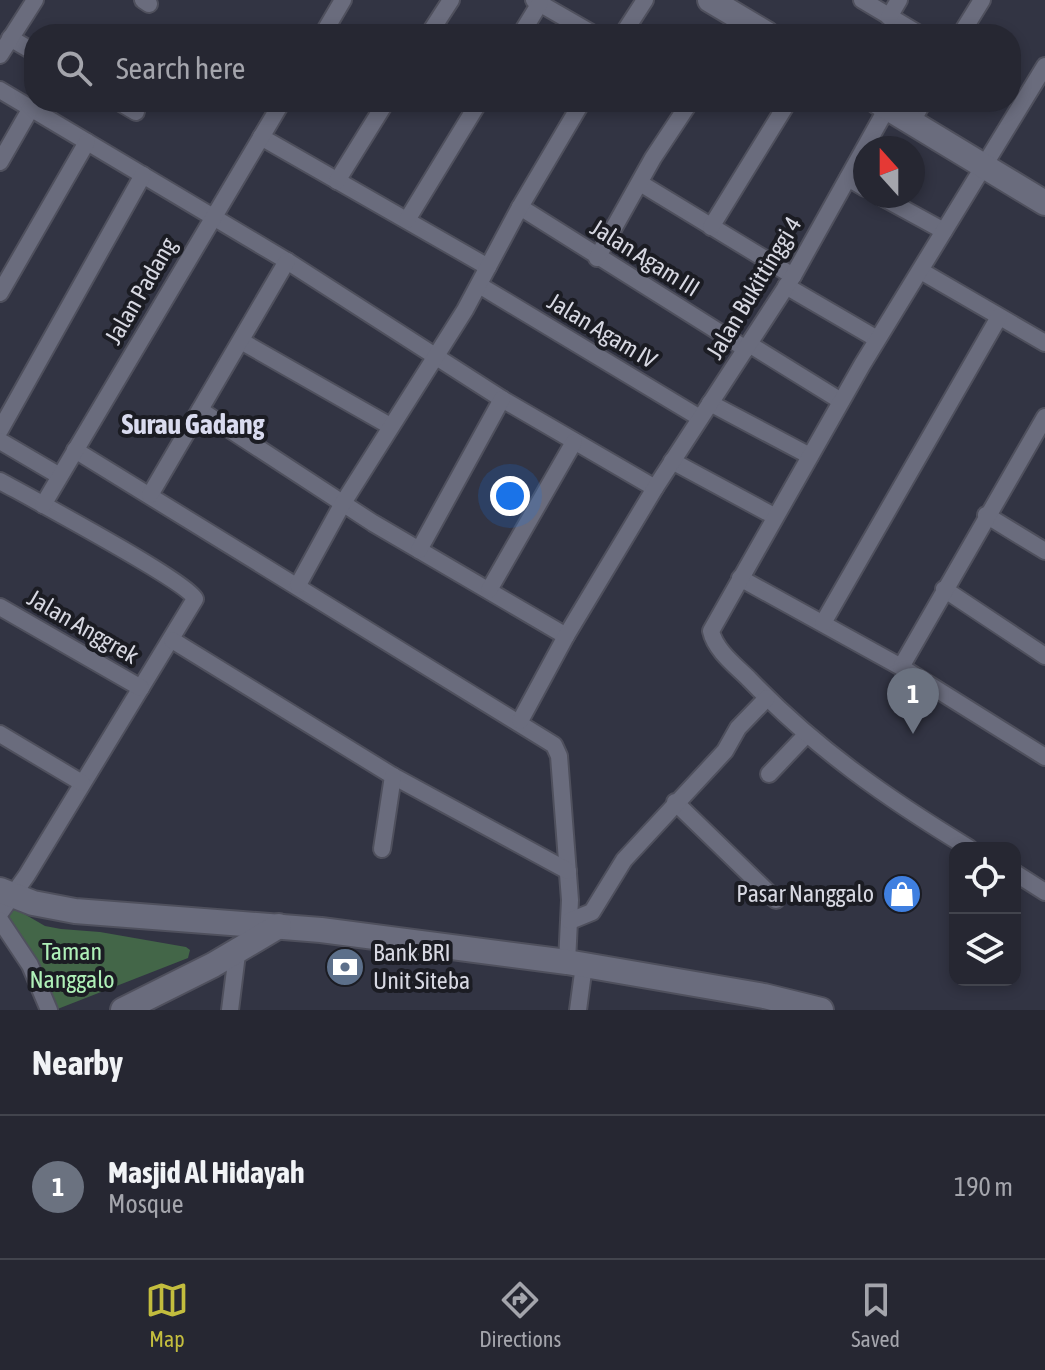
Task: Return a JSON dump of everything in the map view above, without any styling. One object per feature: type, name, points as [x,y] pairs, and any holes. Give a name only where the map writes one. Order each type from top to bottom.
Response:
[{"type":"main road","points":[[710,0],[737,24]]},
{"type":"main road","points":[[917,112],[983,167],[1045,203]]},
{"type":"main road","points":[[5,900],[75,911],[279,926],[576,963],[821,1010]]},
{"type":"main road","points":[[123,1010],[237,952],[279,926]]},
{"type":"street","points":[[0,55],[35,0]]},
{"type":"street","points":[[329,24],[343,0]]},
{"type":"street","points":[[435,24],[451,0]]},
{"type":"street","points":[[629,24],[645,0]]},
{"type":"street","points":[[862,0],[901,24]]},
{"type":"street","points":[[889,17],[899,0]]},
{"type":"street","points":[[967,24],[982,0]]},
{"type":"street","points":[[526,24],[537,2],[576,24]]},
{"type":"street","points":[[10,38],[24,46]]},
{"type":"street","points":[[1021,105],[1045,66]]},
{"type":"street","points":[[0,90],[24,104]]},
{"type":"street","points":[[0,162],[29,112]]},
{"type":"street","points":[[38,112],[287,261],[502,399],[655,488]]},
{"type":"street","name":"Jalan Padang","points":[[43,505],[276,112]]},
{"type":"street","points":[[337,181],[380,112]]},
{"type":"street","points":[[407,220],[473,112]]},
{"type":"street","points":[[298,585],[343,503],[479,285],[520,207],[576,112]]},
{"type":"street","points":[[597,258],[684,112]]},
{"type":"street","points":[[711,227],[782,112]]},
{"type":"street","name":"Jalan Bukittinggi 4","points":[[520,721],[566,636],[655,488],[790,281],[848,178],[880,112]]},
{"type":"street","points":[[959,842],[887,799],[805,736],[718,646],[711,633],[774,516],[877,339],[1017,112]]},
{"type":"street","points":[[261,137],[488,267]]},
{"type":"street","points":[[0,293],[87,142]]},
{"type":"street","points":[[0,430],[143,175]]},
{"type":"street","points":[[848,178],[853,181]]},
{"type":"street","points":[[640,183],[877,339]]},
{"type":"street","name":"Jalan Agam III","points":[[520,207],[597,258],[841,401]]},
{"type":"street","points":[[902,208],[944,231]]},
{"type":"street","points":[[150,495],[287,261]]},
{"type":"street","points":[[921,271],[1045,343]]},
{"type":"street","name":"Jalan Agam IV","points":[[479,285],[700,418]]},
{"type":"street","points":[[823,623],[999,317]]},
{"type":"street","points":[[241,341],[390,426]]},
{"type":"street","points":[[419,550],[502,399]]},
{"type":"street","points":[[710,403],[810,456]]},
{"type":"street","points":[[200,410],[419,550],[566,636]]},
{"type":"street","points":[[901,667],[986,515],[1039,441],[1045,417]]},
{"type":"street","points":[[0,441],[58,475]]},
{"type":"street","points":[[489,590],[574,442]]},
{"type":"street","points":[[75,450],[550,741],[559,756],[578,1010]]},
{"type":"street","points":[[672,461],[774,516]]},
{"type":"street","points":[[0,481],[193,593],[194,602],[5,900]]},
{"type":"street","points":[[986,515],[1045,551]]},
{"type":"street","points":[[740,578],[901,667],[1045,757]]},
{"type":"street","points":[[944,589],[1045,656]]},
{"type":"street","name":"Jalan Anggrek","points":[[0,607],[141,688]]},
{"type":"street","points":[[172,640],[393,776],[568,871]]},
{"type":"street","points":[[570,921],[592,912],[624,860],[725,751],[738,728],[767,698]]},
{"type":"street","points":[[0,734],[82,783]]},
{"type":"street","points":[[769,774],[805,736]]},
{"type":"street","points":[[382,849],[393,776]]},
{"type":"street","points":[[675,802],[776,900]]},
{"type":"street","points":[[1021,877],[1045,892]]},
{"type":"street","points":[[0,920],[30,965],[49,1010]]},
{"type":"street","points":[[230,1010],[240,925]]},
{"type":"green space","name":"Taman Nanggalo","points":[[14,908],[45,926],[186,947],[190,950],[188,958],[55,1010],[0,918]]},
{"type":"place","name":"Masjid Al Hidayah","points":[[913,734]]},
{"type":"place","name":"Pasar Nanggalo","points":[[902,894]]},
{"type":"place","name":"Bank BRI Unit Siteba","points":[[345,967]]},
{"type":"district","name":"Surau Gadang","points":[[193,424]]}]
